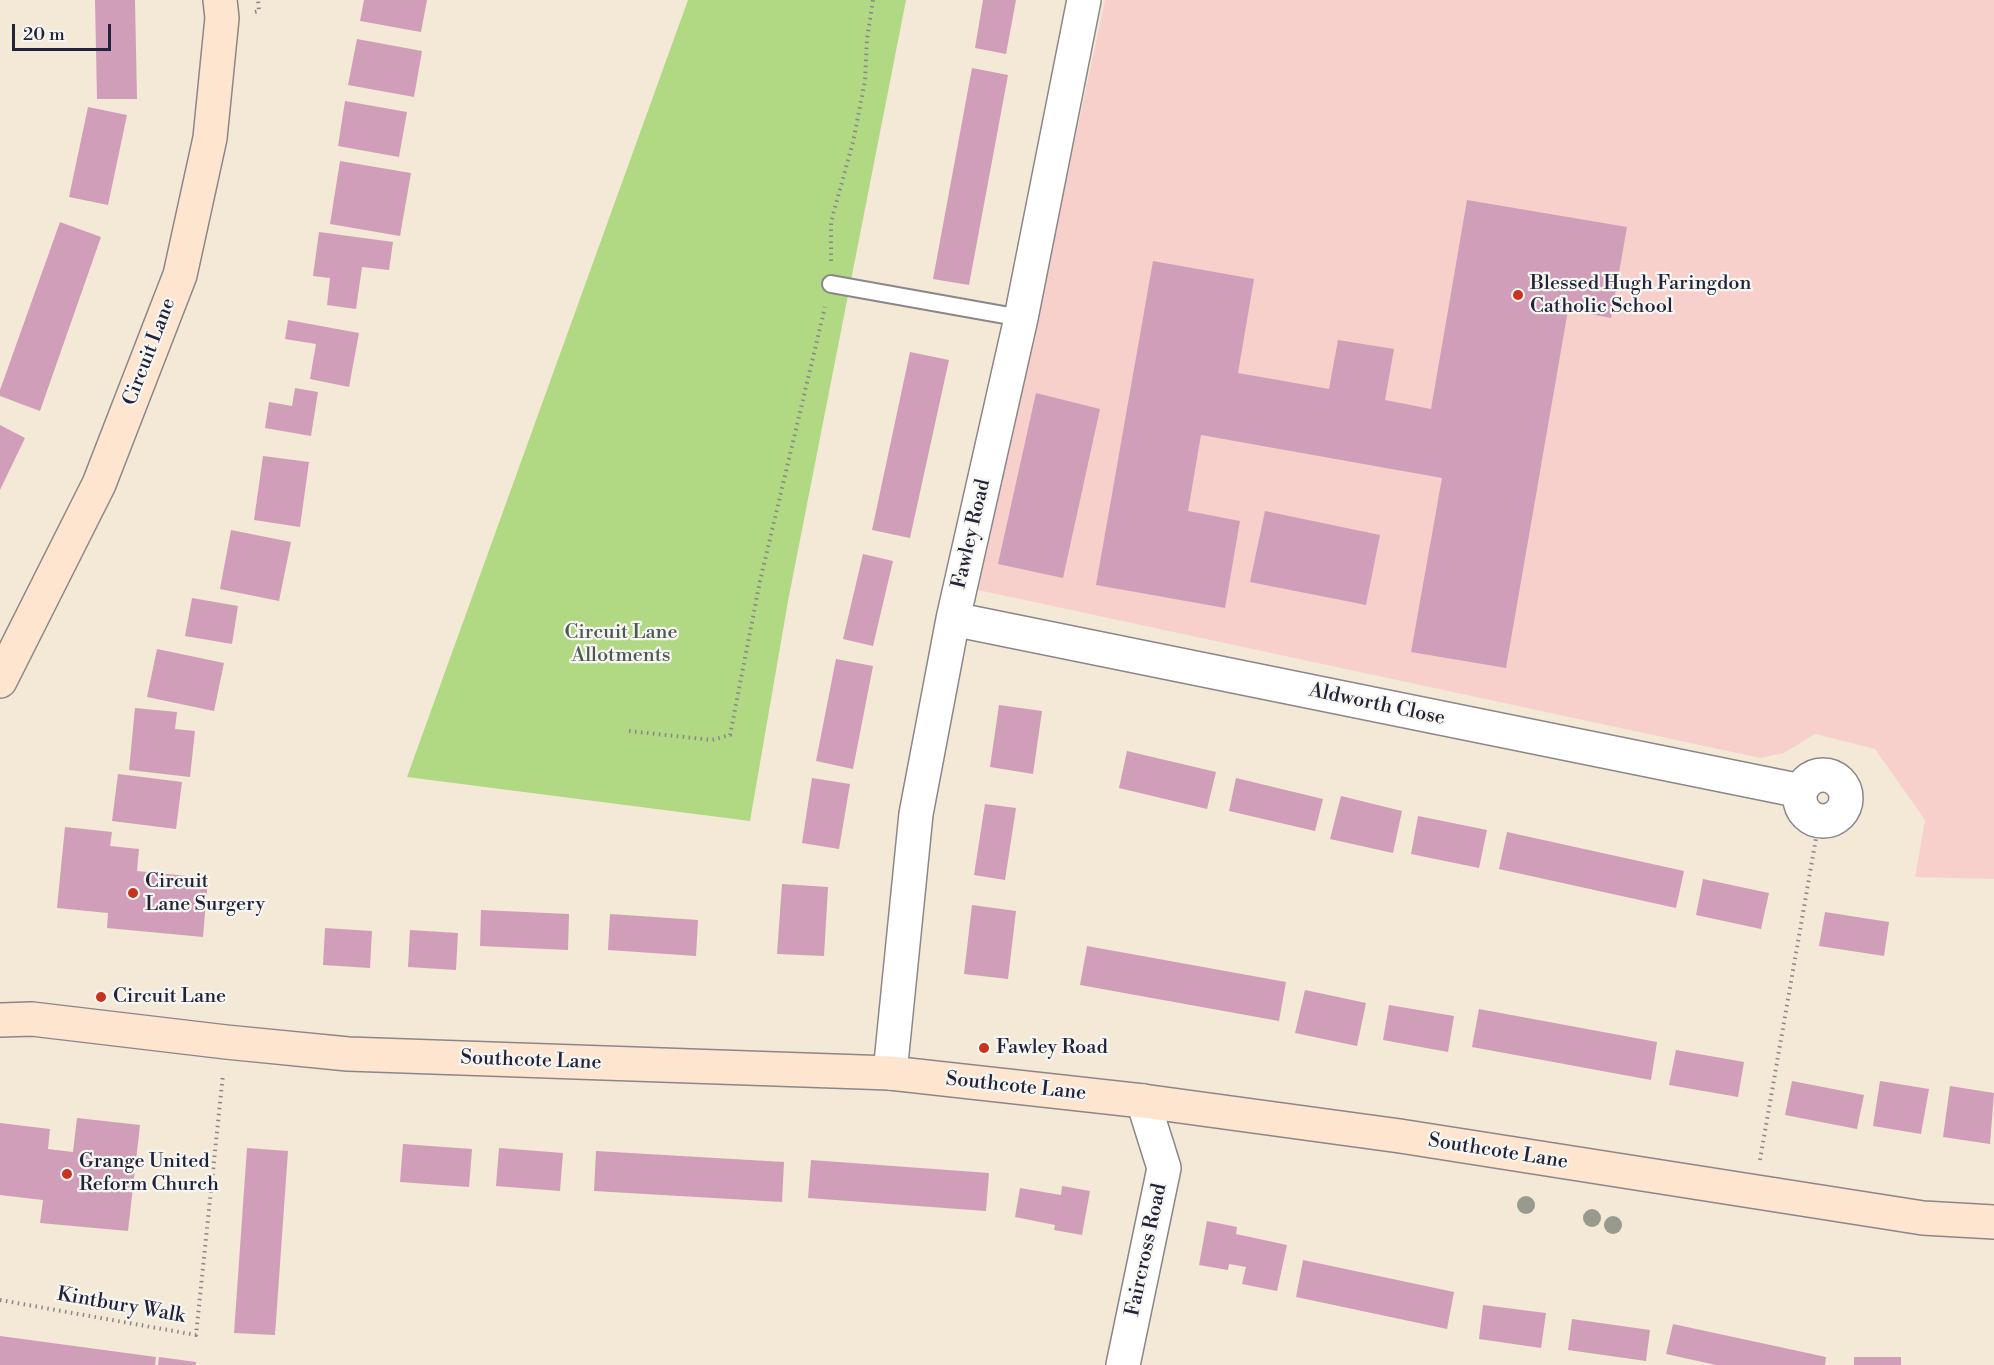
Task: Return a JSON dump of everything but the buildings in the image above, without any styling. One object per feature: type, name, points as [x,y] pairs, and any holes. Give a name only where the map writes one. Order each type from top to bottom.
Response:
[{"type":"street","name":"Circuit Lane","points":[[0,681],[99,484],[180,275],[210,138],[222,18],[220,0]]},
{"type":"street","name":"Fawley Road","points":[[890,1073],[915,814],[953,619],[1021,318],[1084,0]]},
{"type":"street","name":"Aldworth Close","points":[[953,619],[1801,791]]},
{"type":"street","points":[[1816,776],[1832,776],[1843,786],[1847,801],[1840,815],[1834,819],[1819,821],[1806,814],[1802,807],[1801,791],[1804,784],[1816,776]]},
{"type":"street","name":"Southcote Lane","points":[[0,1008],[16,1019],[348,1054],[890,1073],[1143,1101],[1400,1136],[1923,1218],[1994,1222]]},
{"type":"street","name":"Faircross Road","points":[[1123,1365],[1164,1168],[1143,1101]]},
{"type":"lane","points":[[831,284],[1021,318]]},
{"type":"path","points":[[629,730],[712,740],[730,735],[760,581],[831,284],[831,222],[853,142],[865,81],[867,39],[873,0]]},
{"type":"path","points":[[1755,1192],[1819,821]]},
{"type":"path","name":"Kintbury Walk","points":[[0,1300],[196,1335],[226,1042]]},
{"type":"shaded area","name":"Blessed Hugh Faringdon Catholic School","points":[[1105,0],[1994,0],[1994,879],[1915,877],[1925,820],[1875,749],[1815,734],[1784,753],[1760,758],[978,590]]},
{"type":"green space","name":"Circuit Lane Allotments","points":[[688,0],[906,0],[788,601],[750,821],[407,777]]},
{"type":"place","name":"Blessed Hugh Faringdon Catholic School","points":[[1518,295]]},
{"type":"place","name":"Circuit Lane Surgery","points":[[133,893]]},
{"type":"place","name":"Circuit Lane","points":[[101,997]]},
{"type":"place","name":"Fawley Road","points":[[984,1048]]},
{"type":"place","name":"Grange United Reform Church","points":[[67,1174]]}]
